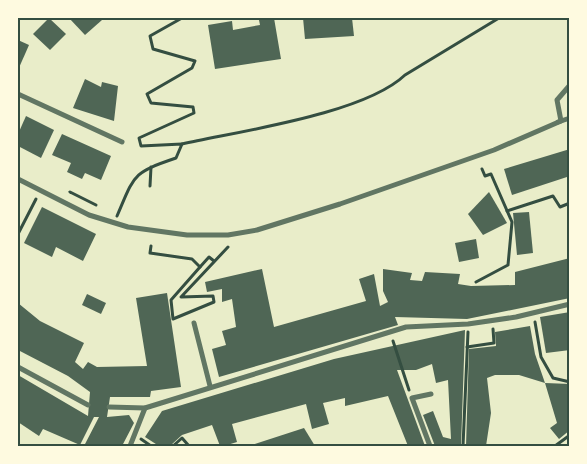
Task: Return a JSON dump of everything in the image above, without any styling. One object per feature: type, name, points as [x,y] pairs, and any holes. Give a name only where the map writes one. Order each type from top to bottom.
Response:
[{"type":"street","points":[[18,179],[89,215],[128,227],[187,235],[228,235],[257,230],[349,202],[494,150],[561,121],[557,100],[570,85]]},
{"type":"street","points":[[18,94],[122,142]]},
{"type":"street","points":[[553,124],[570,118]]},
{"type":"street","points":[[109,407],[145,408],[210,386],[406,327],[468,324],[570,304]]},
{"type":"street","points":[[194,323],[210,386]]},
{"type":"street","points":[[18,367],[88,405]]},
{"type":"street","points":[[430,446],[412,398],[431,394]]},
{"type":"street","points":[[130,446],[145,408]]},
{"type":"path","points":[[182,18],[150,36],[153,49],[195,61],[192,68],[147,94],[151,103],[193,107],[194,113],[139,138],[141,146],[182,144],[342,108],[394,85],[405,75],[499,18]]},
{"type":"path","points":[[108,211],[117,216],[137,174],[176,158],[182,144]]},
{"type":"path","points":[[150,186],[151,167]]},
{"type":"path","points":[[476,282],[508,265],[512,222],[491,174],[484,176],[482,169]]},
{"type":"path","points":[[65,189],[100,207]]},
{"type":"path","points":[[507,211],[553,196],[560,207],[570,203]]},
{"type":"path","points":[[18,234],[37,198]]},
{"type":"path","points":[[151,246],[150,253],[192,259],[200,267]]},
{"type":"path","points":[[214,261],[210,257],[171,300],[173,319],[214,302],[213,296],[182,297],[228,247]]},
{"type":"path","points":[[534,312],[541,357],[553,378],[570,382]]},
{"type":"path","points":[[463,446],[468,324]]},
{"type":"path","points":[[390,332],[412,398]]},
{"type":"path","points":[[467,347],[494,343],[494,336]]},
{"type":"path","points":[[555,446],[570,435]]},
{"type":"path","points":[[174,446],[182,438],[189,446]]},
{"type":"path","points":[[141,439],[151,446]]},
{"type":"building","points":[[49,18],[66,34],[50,50],[33,34]]},
{"type":"building","points":[[69,18],[100,18],[102,20],[85,35]]},
{"type":"building","points":[[274,18],[281,59],[215,69],[208,25],[232,21],[233,30],[260,25],[259,20]]},
{"type":"building","points":[[303,18],[352,18],[354,36],[305,39]]},
{"type":"building","points":[[18,40],[29,45],[18,70]]},
{"type":"building","points":[[85,79],[101,87],[102,82],[118,86],[114,121],[73,108]]},
{"type":"building","points":[[26,116],[54,130],[41,158],[18,146],[18,134]]},
{"type":"building","points":[[62,134],[111,156],[101,180],[85,173],[82,179],[67,172],[71,163],[52,155]]},
{"type":"building","points":[[570,149],[570,176],[512,195],[504,169]]},
{"type":"building","points":[[489,192],[507,223],[483,235],[468,214]]},
{"type":"building","points":[[42,207],[96,234],[83,261],[56,247],[52,257],[24,243]]},
{"type":"building","points":[[529,212],[533,253],[517,255],[513,213]]},
{"type":"building","points":[[476,239],[479,258],[459,262],[455,243]]},
{"type":"building","points":[[570,258],[570,298],[467,319],[395,317],[398,325],[219,377],[212,349],[226,345],[222,331],[236,327],[232,299],[222,302],[222,289],[207,292],[205,282],[262,269],[274,327],[366,301],[359,279],[374,274],[380,306],[388,302],[383,291],[383,269],[412,273],[410,280],[422,281],[425,272],[460,274],[458,284],[471,286],[515,285],[515,272]]},
{"type":"building","points":[[167,293],[181,387],[151,391],[150,397],[110,397],[107,417],[129,415],[134,423],[122,446],[84,446],[99,417],[94,417],[80,445],[43,429],[39,436],[18,422],[18,375],[88,416],[90,392],[68,376],[18,350],[18,303],[40,321],[84,343],[75,362],[83,369],[88,362],[97,367],[147,366],[136,298]]},
{"type":"building","points":[[87,294],[106,303],[101,314],[82,305]]},
{"type":"building","points":[[570,312],[570,350],[546,353],[540,317]]},
{"type":"building","points":[[530,326],[535,354],[545,383],[519,375],[495,375],[487,378],[491,413],[486,446],[466,446],[469,349],[496,346],[495,332]]},
{"type":"building","points":[[465,330],[461,446],[435,446],[423,415],[433,411],[443,437],[451,439],[448,380],[436,383],[432,364],[416,370],[397,370],[425,446],[408,446],[388,396],[345,406],[345,398],[323,403],[329,424],[312,429],[306,404],[232,424],[237,442],[224,446],[220,446],[212,425],[182,435],[170,446],[159,446],[145,437],[162,411],[334,359]]},
{"type":"building","points":[[545,383],[570,384],[570,430],[559,439],[550,428],[557,423]]},
{"type":"building","points":[[304,428],[315,446],[249,446]]}]
